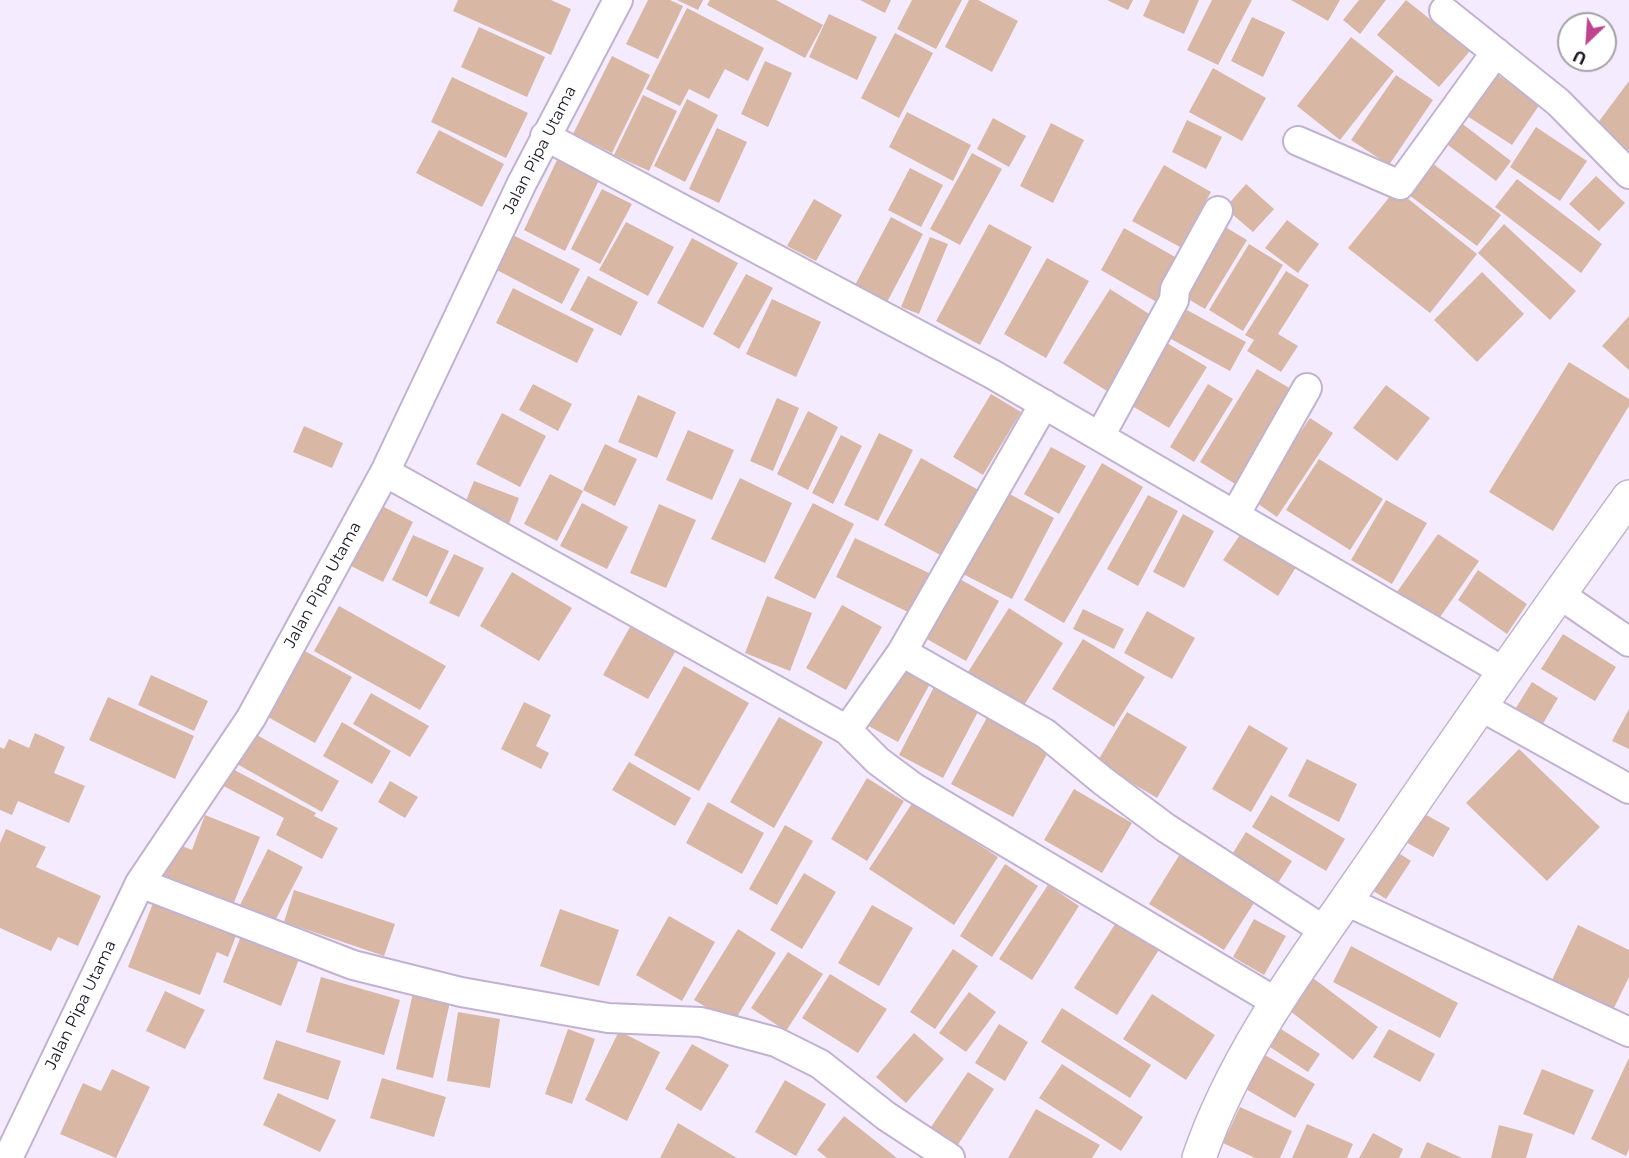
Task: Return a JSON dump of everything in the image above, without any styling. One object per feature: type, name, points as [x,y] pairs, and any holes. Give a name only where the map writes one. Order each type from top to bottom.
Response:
[{"type":"street","name":"Jalan Pipa Utama","points":[[8,1158],[140,883],[251,718],[385,472],[545,136],[618,0]]},
{"type":"street","points":[[1444,11],[1558,102],[1629,174]]},
{"type":"street","points":[[1298,141],[1400,185],[1496,52]]},
{"type":"street","points":[[545,136],[1044,404],[1503,671]]},
{"type":"street","points":[[1100,436],[1174,300],[1175,289],[1218,211]]},
{"type":"street","points":[[1235,515],[1307,388]]},
{"type":"street","points":[[847,730],[902,652],[1044,404]]},
{"type":"street","points":[[385,472],[847,730],[878,761],[914,787],[1276,1002]]},
{"type":"street","points":[[1199,1158],[1212,1119],[1276,1002],[1503,671],[1629,497]]},
{"type":"street","points":[[1559,594],[1629,642]]},
{"type":"street","points":[[902,652],[1046,734],[1103,781],[1166,828],[1325,931]]},
{"type":"street","points":[[1480,706],[1629,789]]},
{"type":"street","points":[[140,883],[353,964],[450,989],[608,1018],[701,1022],[776,1042],[820,1064],[886,1116],[950,1158]]},
{"type":"street","points":[[1346,900],[1629,1032]]},
{"type":"building","points":[[458,0],[551,0],[571,9],[551,55],[453,11]]},
{"type":"building","points":[[648,0],[670,0],[683,6],[658,59],[626,44]]},
{"type":"building","points":[[677,0],[703,0],[698,10]]},
{"type":"building","points":[[710,0],[776,0],[823,25],[805,58],[707,5]]},
{"type":"building","points":[[860,0],[891,0],[885,13]]},
{"type":"building","points":[[912,0],[962,0],[936,49],[897,29]]},
{"type":"building","points":[[969,0],[978,0],[1018,21],[992,72],[945,47]]},
{"type":"building","points":[[1107,0],[1133,0],[1128,10]]},
{"type":"building","points":[[1150,0],[1199,0],[1184,34],[1143,16]]},
{"type":"building","points":[[1212,0],[1252,0],[1218,65],[1187,50]]},
{"type":"building","points":[[1291,0],[1340,0],[1328,21]]},
{"type":"building","points":[[1359,0],[1386,0],[1360,34],[1343,20]]},
{"type":"building","points":[[1406,0],[1470,51],[1439,87],[1377,35]]},
{"type":"building","points":[[687,8],[764,48],[748,81],[725,69],[709,99],[689,89],[680,106],[646,89]]},
{"type":"building","points":[[829,14],[877,37],[857,80],[809,57]]},
{"type":"building","points":[[1252,17],[1285,32],[1263,77],[1231,61]]},
{"type":"building","points":[[479,27],[545,57],[527,97],[461,67]]},
{"type":"building","points":[[895,33],[933,53],[899,118],[861,98]]},
{"type":"building","points":[[1351,37],[1394,71],[1340,140],[1297,106]]},
{"type":"building","points":[[612,56],[650,75],[612,153],[573,134]]},
{"type":"building","points":[[765,61],[792,73],[768,127],[741,114]]},
{"type":"building","points":[[1213,68],[1266,98],[1242,141],[1189,112]]},
{"type":"building","points":[[1492,71],[1540,104],[1512,145],[1464,114]]},
{"type":"building","points":[[1396,75],[1433,100],[1389,165],[1351,140]]},
{"type":"building","points":[[452,77],[528,113],[506,158],[431,122]]},
{"type":"building","points":[[1629,81],[1629,149],[1624,155],[1591,132]]},
{"type":"building","points":[[643,95],[677,111],[649,171],[614,155]]},
{"type":"building","points":[[687,99],[718,115],[685,182],[654,166]]},
{"type":"building","points":[[907,112],[971,145],[953,181],[889,147]]},
{"type":"building","points":[[993,118],[1026,136],[1009,167],[977,149]]},
{"type":"building","points":[[1187,120],[1222,137],[1206,169],[1172,152]]},
{"type":"building","points":[[1460,122],[1511,161],[1496,181],[1444,142]]},
{"type":"building","points":[[1051,123],[1084,140],[1053,203],[1020,186]]},
{"type":"building","points":[[1536,127],[1587,161],[1560,201],[1510,167]]},
{"type":"building","points":[[717,128],[747,142],[719,203],[689,189]]},
{"type":"building","points":[[439,130],[504,164],[482,207],[416,173]]},
{"type":"building","points":[[972,153],[1002,169],[960,245],[930,229]]},
{"type":"building","points":[[557,160],[599,180],[565,251],[524,230]]},
{"type":"building","points":[[1432,163],[1501,215],[1477,246],[1409,195]]},
{"type":"building","points":[[1164,165],[1211,192],[1180,247],[1132,221]]},
{"type":"building","points":[[910,168],[943,185],[921,227],[888,210]]},
{"type":"building","points":[[1596,176],[1625,203],[1599,231],[1569,204]]},
{"type":"building","points":[[1517,179],[1602,244],[1581,273],[1495,207]]},
{"type":"building","points":[[1246,184],[1274,209],[1253,232],[1225,208]]},
{"type":"building","points":[[602,189],[632,204],[600,264],[571,249]]},
{"type":"building","points":[[1396,189],[1477,254],[1430,313],[1348,248]]},
{"type":"building","points":[[814,199],[842,215],[816,261],[787,246]]},
{"type":"building","points":[[891,217],[923,234],[886,304],[854,287]]},
{"type":"building","points":[[1287,220],[1319,244],[1298,273],[1265,248]]},
{"type":"building","points":[[626,222],[674,247],[648,296],[599,270]]},
{"type":"building","points":[[1217,222],[1247,240],[1205,309],[1176,292]]},
{"type":"building","points":[[989,224],[1032,247],[980,345],[936,321]]},
{"type":"building","points":[[1504,224],[1576,291],[1550,320],[1478,253]]},
{"type":"building","points":[[1124,228],[1184,262],[1160,304],[1101,270]]},
{"type":"building","points":[[511,234],[580,269],[562,304],[493,268]]},
{"type":"building","points":[[930,237],[948,244],[919,314],[901,307]]},
{"type":"building","points":[[692,238],[738,263],[703,328],[657,303]]},
{"type":"building","points":[[1249,244],[1283,265],[1243,331],[1209,310]]},
{"type":"building","points":[[1047,258],[1089,281],[1046,358],[1004,334]]},
{"type":"building","points":[[1286,271],[1309,285],[1278,334],[1298,346],[1281,372],[1247,351],[1254,340],[1245,335]]},
{"type":"building","points":[[1482,272],[1524,314],[1477,362],[1434,320]]},
{"type":"building","points":[[746,274],[773,288],[739,349],[713,334]]},
{"type":"building","points":[[588,276],[638,302],[621,336],[570,310]]},
{"type":"building","points":[[513,288],[594,329],[577,363],[496,323]]},
{"type":"building","points":[[1110,289],[1157,319],[1110,393],[1063,363]]},
{"type":"building","points":[[772,299],[821,322],[796,377],[746,354]]},
{"type":"building","points":[[1174,303],[1246,342],[1230,371],[1158,332]]},
{"type":"building","points":[[1629,316],[1629,370],[1602,346]]},
{"type":"building","points":[[1167,343],[1207,367],[1169,428],[1129,404]]},
{"type":"building","points":[[1569,362],[1629,399],[1629,406],[1553,531],[1489,492]]},
{"type":"building","points":[[1257,369],[1298,393],[1240,487],[1200,462]]},
{"type":"building","points":[[533,384],[572,404],[558,431],[519,410]]},
{"type":"building","points":[[1208,384],[1233,399],[1194,462],[1170,447]]},
{"type":"building","points":[[1386,385],[1430,418],[1397,461],[1353,428]]},
{"type":"building","points":[[991,394],[1021,412],[983,475],[953,457]]},
{"type":"building","points":[[638,395],[676,412],[657,458],[618,442]]},
{"type":"building","points":[[777,398],[799,408],[773,471],[750,461]]},
{"type":"building","points":[[808,411],[838,427],[808,490],[777,474]]},
{"type":"building","points":[[502,413],[546,436],[520,487],[476,464]]},
{"type":"building","points":[[1310,418],[1333,433],[1277,517],[1254,501]]},
{"type":"building","points":[[304,426],[343,443],[332,468],[293,452]]},
{"type":"building","points":[[688,430],[734,450],[712,500],[666,480]]},
{"type":"building","points":[[879,433],[913,450],[878,521],[844,505]]},
{"type":"building","points":[[841,435],[862,446],[833,504],[812,493]]},
{"type":"building","points":[[605,444],[637,459],[615,506],[583,490]]},
{"type":"building","points":[[1051,447],[1086,466],[1059,514],[1024,494]]},
{"type":"building","points":[[921,458],[982,492],[946,558],[884,525]]},
{"type":"building","points":[[1319,459],[1383,499],[1350,550],[1286,510]]},
{"type":"building","points":[[1102,463],[1143,487],[1064,623],[1024,600]]},
{"type":"building","points":[[550,474],[583,491],[557,541],[524,524]]},
{"type":"building","points":[[740,478],[792,503],[765,563],[711,539]]},
{"type":"building","points":[[474,481],[519,498],[508,526],[463,508]]},
{"type":"building","points":[[1006,492],[1054,518],[1012,599],[963,574]]},
{"type":"building","points":[[1148,495],[1178,511],[1138,586],[1107,569]]},
{"type":"building","points":[[1386,500],[1427,523],[1392,584],[1351,560]]},
{"type":"building","points":[[582,503],[628,527],[607,569],[560,546]]},
{"type":"building","points":[[813,503],[854,524],[815,599],[774,578]]},
{"type":"building","points":[[659,504],[696,520],[666,588],[630,573]]},
{"type":"building","points":[[380,505],[413,522],[383,582],[349,565]]},
{"type":"building","points":[[1183,514],[1214,531],[1184,588],[1153,572]]},
{"type":"building","points":[[1244,529],[1298,564],[1278,596],[1223,560]]},
{"type":"building","points":[[1438,534],[1479,561],[1438,620],[1397,592]]},
{"type":"building","points":[[413,535],[449,551],[427,597],[392,580]]},
{"type":"building","points":[[855,538],[929,573],[910,613],[836,577]]},
{"type":"building","points":[[454,554],[484,568],[459,617],[429,603]]},
{"type":"building","points":[[1478,570],[1527,604],[1507,634],[1458,600]]},
{"type":"building","points":[[512,572],[572,608],[539,661],[480,626]]},
{"type":"building","points":[[958,578],[999,601],[966,661],[925,638]]},
{"type":"building","points":[[767,596],[812,613],[790,671],[745,653]]},
{"type":"building","points":[[842,605],[882,627],[846,690],[806,668]]},
{"type":"building","points":[[339,606],[446,666],[420,710],[314,651]]},
{"type":"building","points":[[1009,608],[1063,643],[1023,707],[968,672]]},
{"type":"building","points":[[1083,609],[1124,629],[1114,649],[1073,629]]},
{"type":"building","points":[[1147,611],[1195,638],[1172,679],[1124,653]]},
{"type":"building","points":[[630,627],[675,652],[648,699],[603,675]]},
{"type":"building","points":[[1563,634],[1616,667],[1595,701],[1541,669]]},
{"type":"building","points":[[1083,639],[1145,677],[1114,727],[1052,689]]},
{"type":"building","points":[[303,650],[352,677],[315,743],[266,716]]},
{"type":"building","points":[[896,663],[931,682],[898,742],[863,723]]},
{"type":"building","points":[[684,666],[749,703],[699,791],[634,755]]},
{"type":"building","points":[[151,675],[208,701],[194,731],[138,705]]},
{"type":"building","points":[[1532,682],[1558,698],[1541,727],[1514,711]]},
{"type":"building","points":[[935,685],[980,708],[943,778],[899,755]]},
{"type":"building","points":[[371,693],[429,726],[410,757],[353,724]]},
{"type":"building","points":[[108,697],[194,736],[175,779],[89,740]]},
{"type":"building","points":[[524,702],[551,715],[536,746],[549,753],[541,769],[501,749]]},
{"type":"building","points":[[1629,709],[1629,749],[1612,741]]},
{"type":"building","points":[[991,710],[1053,743],[1013,817],[951,784]]},
{"type":"building","points":[[1127,712],[1187,747],[1157,798],[1097,762]]},
{"type":"building","points":[[779,717],[823,742],[774,828],[730,802]]},
{"type":"building","points":[[342,722],[391,751],[372,784],[323,756]]},
{"type":"building","points":[[1249,725],[1288,748],[1251,812],[1212,789]]},
{"type":"building","points":[[248,730],[339,781],[322,812],[230,760]]},
{"type":"building","points":[[35,733],[65,747],[54,773],[85,786],[69,823],[18,801],[12,815],[0,810],[0,747],[4,749],[9,739],[29,748]]},
{"type":"building","points":[[1519,749],[1600,827],[1547,881],[1466,803]]},
{"type":"building","points":[[1307,759],[1357,784],[1339,822],[1288,796]]},
{"type":"building","points":[[629,762],[691,798],[675,826],[612,790]]},
{"type":"building","points":[[223,764],[316,813],[314,816],[338,828],[322,859],[276,835],[284,818],[214,781]]},
{"type":"building","points":[[867,778],[904,801],[867,861],[831,839]]},
{"type":"building","points":[[390,781],[418,797],[405,818],[378,802]]},
{"type":"building","points":[[1074,789],[1132,823],[1102,873],[1044,840]]},
{"type":"building","points":[[1271,795],[1345,839],[1326,871],[1252,827]]},
{"type":"building","points":[[708,802],[764,833],[742,874],[686,843]]},
{"type":"building","points":[[913,802],[998,857],[954,925],[869,869]]},
{"type":"building","points":[[1419,811],[1450,828],[1433,857],[1402,840]]},
{"type":"building","points":[[205,815],[260,837],[231,910],[157,881],[172,842],[192,850]]},
{"type":"building","points":[[785,825],[813,841],[777,905],[749,889]]},
{"type":"building","points":[[6,829],[46,847],[36,867],[101,896],[78,946],[58,937],[51,951],[0,928],[0,843]]},
{"type":"building","points":[[1246,832],[1292,861],[1276,886],[1231,856]]},
{"type":"building","points":[[1185,846],[1261,892],[1224,950],[1149,904]]},
{"type":"building","points":[[1389,847],[1411,861],[1386,899],[1364,885]]},
{"type":"building","points":[[268,849],[303,867],[274,923],[240,905]]},
{"type":"building","points":[[1005,864],[1038,886],[992,957],[960,936]]},
{"type":"building","points":[[804,873],[836,892],[802,949],[770,930]]},
{"type":"building","points":[[1048,885],[1079,906],[1032,980],[999,959]]},
{"type":"building","points":[[294,890],[395,924],[384,956],[284,922]]},
{"type":"building","points":[[157,893],[240,925],[228,957],[217,952],[200,995],[128,967]]},
{"type":"building","points":[[872,905],[913,928],[879,986],[838,963]]},
{"type":"building","points":[[560,909],[619,930],[599,986],[540,966]]},
{"type":"building","points":[[669,916],[715,942],[682,1001],[636,975]]},
{"type":"building","points":[[1119,918],[1162,945],[1117,1015],[1074,988]]},
{"type":"building","points":[[1254,919],[1286,936],[1264,975],[1233,957]]},
{"type":"building","points":[[1578,925],[1629,950],[1629,977],[1612,1012],[1551,982]]},
{"type":"building","points":[[738,929],[776,953],[733,1023],[694,1000]]},
{"type":"building","points":[[243,931],[301,954],[281,1006],[223,982]]},
{"type":"building","points":[[1351,946],[1458,1003],[1440,1038],[1333,982]]},
{"type":"building","points":[[953,949],[978,966],[935,1029],[910,1012]]},
{"type":"building","points":[[788,952],[823,974],[786,1031],[751,1008]]},
{"type":"building","points":[[830,974],[887,1009],[858,1053],[802,1018]]},
{"type":"building","points":[[1309,975],[1378,1027],[1353,1060],[1285,1007]]},
{"type":"building","points":[[321,977],[400,1000],[384,1055],[306,1032]]},
{"type":"building","points":[[165,991],[205,1010],[185,1049],[146,1031]]},
{"type":"building","points":[[969,992],[996,1012],[966,1052],[939,1033]]},
{"type":"building","points":[[413,993],[450,1002],[433,1078],[396,1069]]},
{"type":"building","points":[[1152,994],[1215,1035],[1186,1080],[1123,1039]]},
{"type":"building","points":[[1062,1008],[1151,1065],[1130,1098],[1041,1042]]},
{"type":"building","points":[[458,1012],[500,1019],[490,1088],[447,1081]]},
{"type":"building","points":[[999,1024],[1028,1042],[1005,1081],[975,1063]]},
{"type":"building","points":[[568,1029],[595,1039],[572,1104],[545,1094]]},
{"type":"building","points":[[1281,1029],[1320,1054],[1308,1072],[1270,1047]]},
{"type":"building","points":[[1389,1029],[1435,1054],[1420,1082],[1373,1057]]},
{"type":"building","points":[[619,1031],[660,1052],[627,1121],[585,1100]]},
{"type":"building","points":[[914,1033],[944,1059],[906,1103],[876,1077]]},
{"type":"building","points":[[276,1040],[341,1061],[328,1100],[263,1079]]},
{"type":"building","points":[[692,1044],[729,1065],[701,1111],[665,1089]]},
{"type":"building","points":[[1258,1051],[1315,1084],[1295,1118],[1239,1085]]},
{"type":"building","points":[[1629,1058],[1629,1149],[1626,1156],[1591,1139]]},
{"type":"building","points":[[1062,1064],[1143,1117],[1121,1151],[1039,1098]]},
{"type":"building","points":[[112,1069],[150,1087],[116,1158],[60,1134],[83,1083],[101,1091]]},
{"type":"building","points":[[1542,1069],[1594,1090],[1574,1135],[1523,1114]]},
{"type":"building","points":[[968,1072],[994,1089],[952,1154],[925,1136]]},
{"type":"building","points":[[382,1078],[446,1097],[434,1137],[370,1118]]},
{"type":"building","points":[[785,1080],[826,1104],[796,1156],[755,1132]]},
{"type":"building","points":[[278,1093],[336,1120],[320,1152],[263,1125]]},
{"type":"building","points":[[1240,1107],[1292,1131],[1280,1158],[1255,1158],[1223,1143]]},
{"type":"building","points":[[1036,1109],[1100,1145],[1092,1158],[1008,1158]]},
{"type":"building","points":[[844,1116],[897,1158],[827,1158],[817,1150]]},
{"type":"building","points":[[678,1123],[737,1158],[660,1158]]},
{"type":"building","points":[[1307,1124],[1353,1144],[1347,1158],[1292,1158]]},
{"type":"building","points":[[1499,1125],[1533,1134],[1526,1158],[1491,1158]]},
{"type":"building","points":[[1373,1133],[1403,1149],[1399,1158],[1359,1158]]},
{"type":"building","points":[[1427,1142],[1462,1158],[1420,1158]]}]
